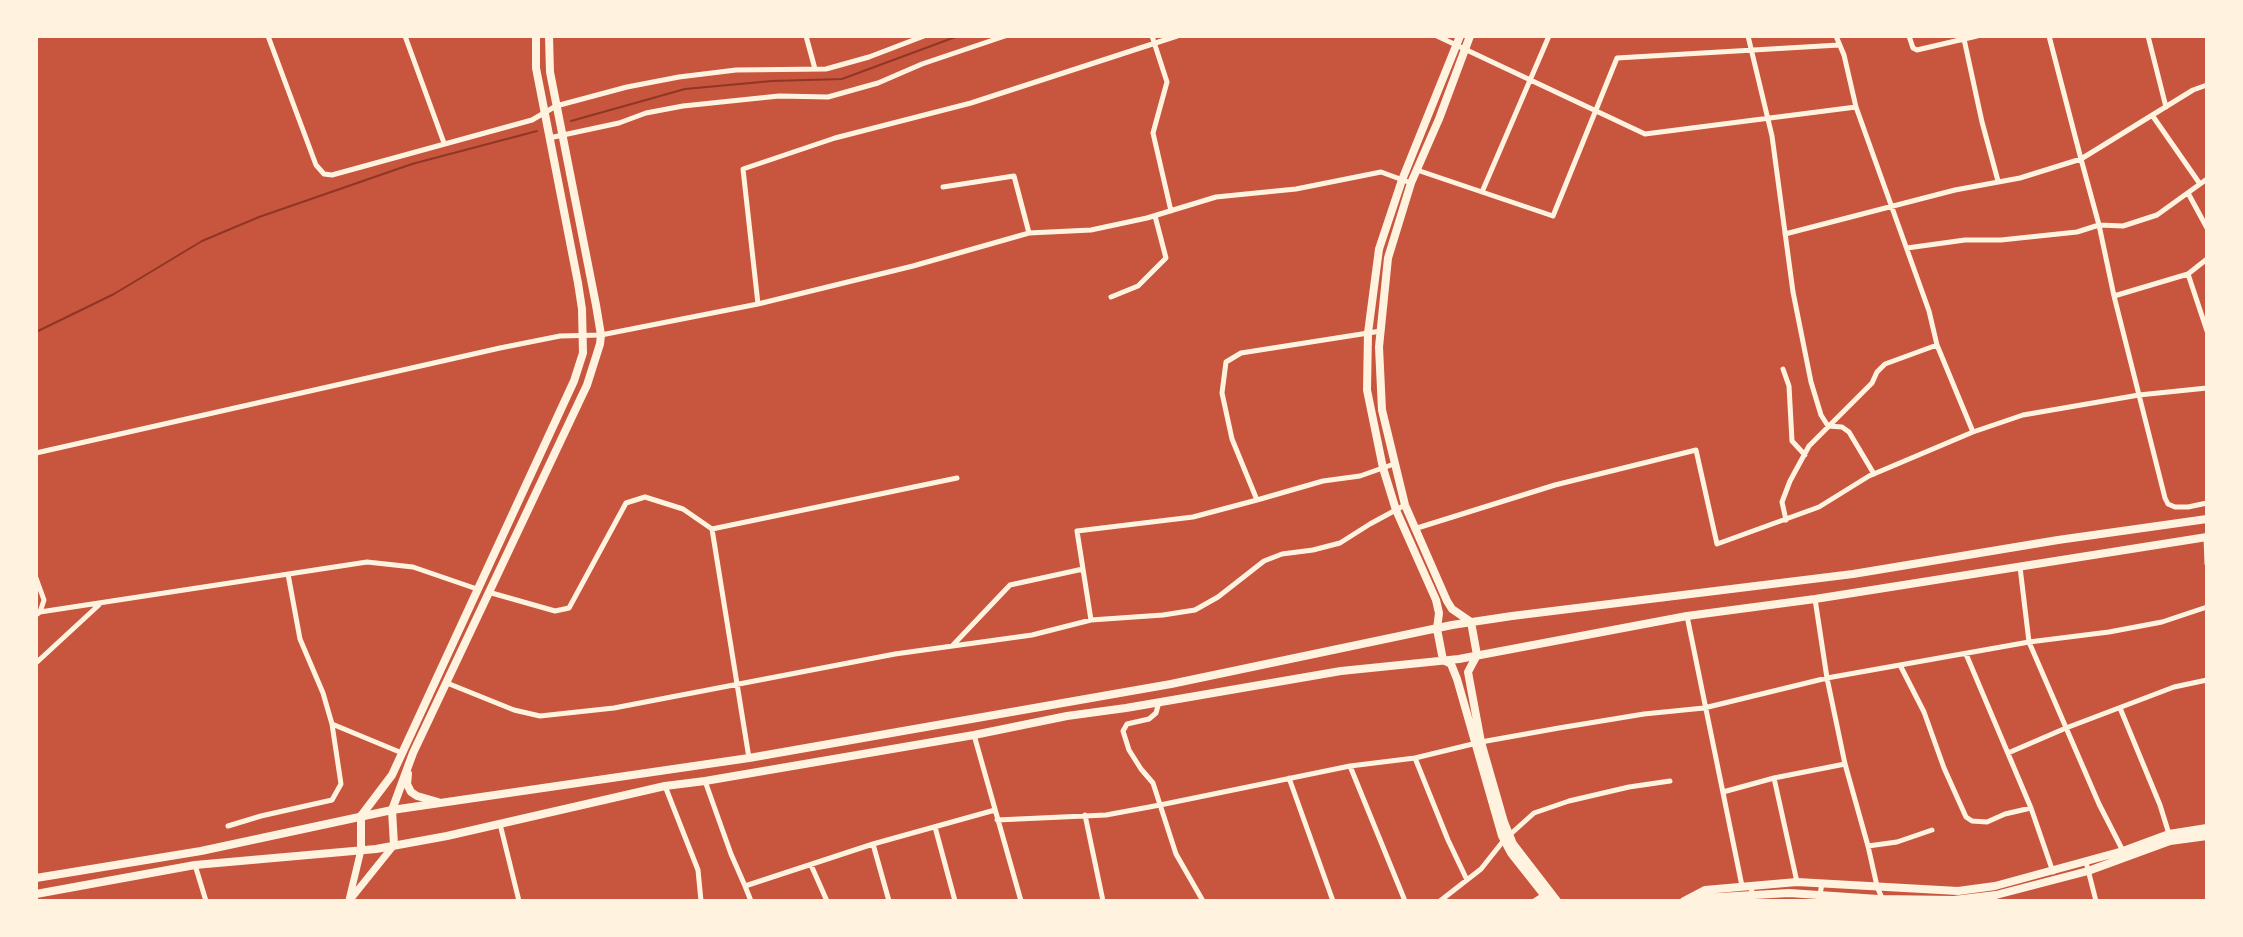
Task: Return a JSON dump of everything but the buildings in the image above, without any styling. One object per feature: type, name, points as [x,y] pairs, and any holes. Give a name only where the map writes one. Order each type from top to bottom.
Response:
[{"type":"highway","points":[[36,878],[201,851],[392,810],[749,758],[1171,684],[1471,622],[1853,574],[2058,540],[2207,519]]},
{"type":"highway","points":[[36,894],[195,865],[394,845],[500,824],[665,786],[974,735],[1067,716],[1341,671],[1459,659],[1687,616],[1815,599],[2207,537]]},
{"type":"highway","points":[[1471,622],[1477,655]]},
{"type":"highway","points":[[1437,628],[1443,660]]},
{"type":"highway","points":[[392,810],[394,845]]},
{"type":"highway","points":[[361,816],[361,850]]},
{"type":"main road","points":[[361,816],[392,775],[574,381],[583,353],[582,309],[536,68],[536,36]]},
{"type":"main road","points":[[392,810],[409,763],[587,385],[598,357],[602,335],[564,135],[556,106],[550,72],[549,36]]},
{"type":"main road","points":[[1470,36],[1411,183],[1388,258],[1379,346],[1382,410],[1405,505],[1447,602],[1452,609],[1471,622]]},
{"type":"main road","points":[[1437,628],[1439,613],[1436,600],[1396,510],[1383,468],[1367,390],[1368,333],[1379,249],[1402,180],[1458,40]]},
{"type":"main road","points":[[1477,655],[1468,672],[1478,743]]},
{"type":"main road","points":[[1443,660],[1451,664],[1457,679],[1506,837],[1547,896],[1557,901]]},
{"type":"main road","points":[[409,763],[408,784],[411,792],[427,800],[443,802]]},
{"type":"main road","points":[[1684,901],[1705,890],[1797,882],[1958,891],[1995,886],[2087,866],[2169,834],[2207,828]]},
{"type":"main road","points":[[1698,901],[1702,898],[1751,898],[1789,893],[1819,898],[1882,900],[1954,900],[1996,895],[2170,841],[2207,836]]},
{"type":"street","points":[[268,36],[316,165],[324,174],[332,175],[532,120],[556,106],[585,98],[679,77],[736,70],[826,69],[869,57],[924,36]]},
{"type":"street","points":[[405,36],[444,143]]},
{"type":"street","points":[[806,36],[815,69]]},
{"type":"street","points":[[549,138],[620,123],[646,113],[693,104],[779,96],[828,97],[878,83],[922,64],[1005,36]]},
{"type":"street","points":[[1152,36],[1167,82],[1153,133],[1171,211]]},
{"type":"street","points":[[758,304],[743,169],[835,138],[971,103],[1177,36]]},
{"type":"street","points":[[1437,36],[1458,40],[1465,48],[1646,134],[1856,107]]},
{"type":"street","points":[[1482,192],[1549,36]]},
{"type":"street","points":[[1748,36],[1772,136],[1785,234],[1811,382],[1821,415],[1828,426]]},
{"type":"street","points":[[1836,36],[1844,55],[1856,107],[1929,311],[1937,345],[1972,432]]},
{"type":"street","points":[[1909,36],[1913,48],[1917,50],[1977,36]]},
{"type":"street","points":[[2049,36],[2099,225],[2114,296],[2165,498],[2175,507],[2207,503]]},
{"type":"street","points":[[2148,36],[2166,107]]},
{"type":"street","points":[[1964,39],[1982,122],[1998,181]]},
{"type":"street","points":[[1417,170],[1553,216],[1617,58],[1839,45]]},
{"type":"street","points":[[1785,234],[1955,189],[2020,178],[2081,159],[2193,90],[2207,85]]},
{"type":"street","points":[[2152,115],[2200,184]]},
{"type":"street","points":[[36,453],[500,348],[560,336],[602,335],[758,304],[913,266],[1029,233],[1091,230],[1155,216],[1216,197],[1296,189],[1381,172],[1411,183]]},
{"type":"street","points":[[943,187],[1014,176],[1029,233]]},
{"type":"street","points":[[1907,248],[1965,240],[2001,240],[2077,232],[2099,225],[2123,226],[2157,215],[2207,179]]},
{"type":"street","points":[[2188,192],[2207,228]]},
{"type":"street","points":[[1111,297],[1138,286],[1166,258],[1155,216]]},
{"type":"street","points":[[2114,296],[2188,273],[2207,259]]},
{"type":"street","points":[[2188,273],[2207,331]]},
{"type":"street","points":[[1257,500],[1233,439],[1221,393],[1226,362],[1240,353],[1381,331]]},
{"type":"street","points":[[1786,520],[1782,502],[1809,446],[1872,383],[1877,372],[1885,364],[1937,345]]},
{"type":"street","points":[[1783,369],[1789,386],[1792,441],[1804,455]]},
{"type":"street","points":[[1414,529],[1554,484],[1696,450],[1717,544],[1819,507],[1874,474],[1972,432],[2023,415],[2139,395],[2207,388]]},
{"type":"street","points":[[1828,426],[1842,427],[1849,432],[1874,474]]},
{"type":"street","points":[[1091,620],[1077,531],[1193,517],[1323,481],[1360,476],[1394,464]]},
{"type":"street","points":[[712,529],[957,478]]},
{"type":"street","points":[[488,592],[555,611],[569,608],[626,503],[645,497],[684,509],[712,529],[749,758]]},
{"type":"street","points":[[447,683],[514,710],[540,716],[614,708],[873,658],[1032,635],[1091,620],[1163,615],[1195,610],[1218,597],[1264,561],[1282,554],[1313,550],[1340,543],[1405,505]]},
{"type":"street","points":[[2207,537],[2207,564]]},
{"type":"street","points":[[38,614],[367,562],[413,567],[477,589]]},
{"type":"street","points":[[2020,567],[2028,642],[2099,804],[2123,851]]},
{"type":"street","points":[[953,645],[1010,585],[1083,569]]},
{"type":"street","points":[[228,826],[332,800],[341,784],[332,724],[323,693],[300,639],[288,574]]},
{"type":"street","points":[[36,578],[44,600],[38,614]]},
{"type":"street","points":[[1815,599],[1827,678],[1845,764],[1882,900]]},
{"type":"street","points":[[36,663],[101,603]]},
{"type":"street","points":[[997,820],[1106,814],[1160,806],[1350,766],[1415,758],[1478,743],[1644,714],[1704,708],[1827,678],[2028,642],[2141,626],[2207,608]]},
{"type":"street","points":[[1687,616],[1742,886]]},
{"type":"street","points":[[1966,654],[2031,808],[2053,872]]},
{"type":"street","points":[[1899,665],[1924,711],[1944,768],[1966,817],[1972,821],[1987,822],[2005,814],[2031,808]]},
{"type":"street","points":[[2008,753],[2066,728],[2174,687],[2207,680]]},
{"type":"street","points":[[1159,702],[1156,713],[1149,719],[1127,724],[1123,731],[1130,750],[1141,769],[1153,783],[1176,854],[1203,901]]},
{"type":"street","points":[[2120,708],[2160,805],[2169,834]]},
{"type":"street","points":[[332,724],[402,753]]},
{"type":"street","points":[[974,735],[1021,901]]},
{"type":"street","points":[[1415,758],[1467,880]]},
{"type":"street","points":[[1723,792],[1774,778],[1845,764]]},
{"type":"street","points":[[1350,766],[1405,901]]},
{"type":"street","points":[[1289,778],[1333,901]]},
{"type":"street","points":[[1774,778],[1797,882]]},
{"type":"street","points":[[705,781],[750,901]]},
{"type":"street","points":[[1440,901],[1481,869],[1506,837],[1534,813],[1569,801],[1629,787],[1670,781]]},
{"type":"street","points":[[665,786],[698,870],[701,901]]},
{"type":"street","points":[[745,886],[873,844],[995,810]]},
{"type":"street","points":[[1085,815],[1103,901]]},
{"type":"street","points":[[500,824],[519,901]]},
{"type":"street","points":[[935,827],[955,901]]},
{"type":"street","points":[[1868,846],[1897,842],[1932,830]]},
{"type":"street","points":[[873,844],[889,901]]},
{"type":"street","points":[[349,901],[394,845]]},
{"type":"street","points":[[349,901],[361,850]]},
{"type":"street","points":[[811,864],[827,901]]},
{"type":"street","points":[[195,865],[206,901]]},
{"type":"street","points":[[2087,866],[2096,901]]},
{"type":"street","points":[[1819,898],[1821,883]]},
{"type":"street","points":[[1751,898],[1752,885]]},
{"type":"street","points":[[1534,901],[1547,896]]},
{"type":"waterway","points":[[571,121],[685,89],[772,81],[842,79],[958,36]]},
{"type":"waterway","points":[[36,332],[114,294],[202,241],[259,217],[412,164],[537,131]]}]
